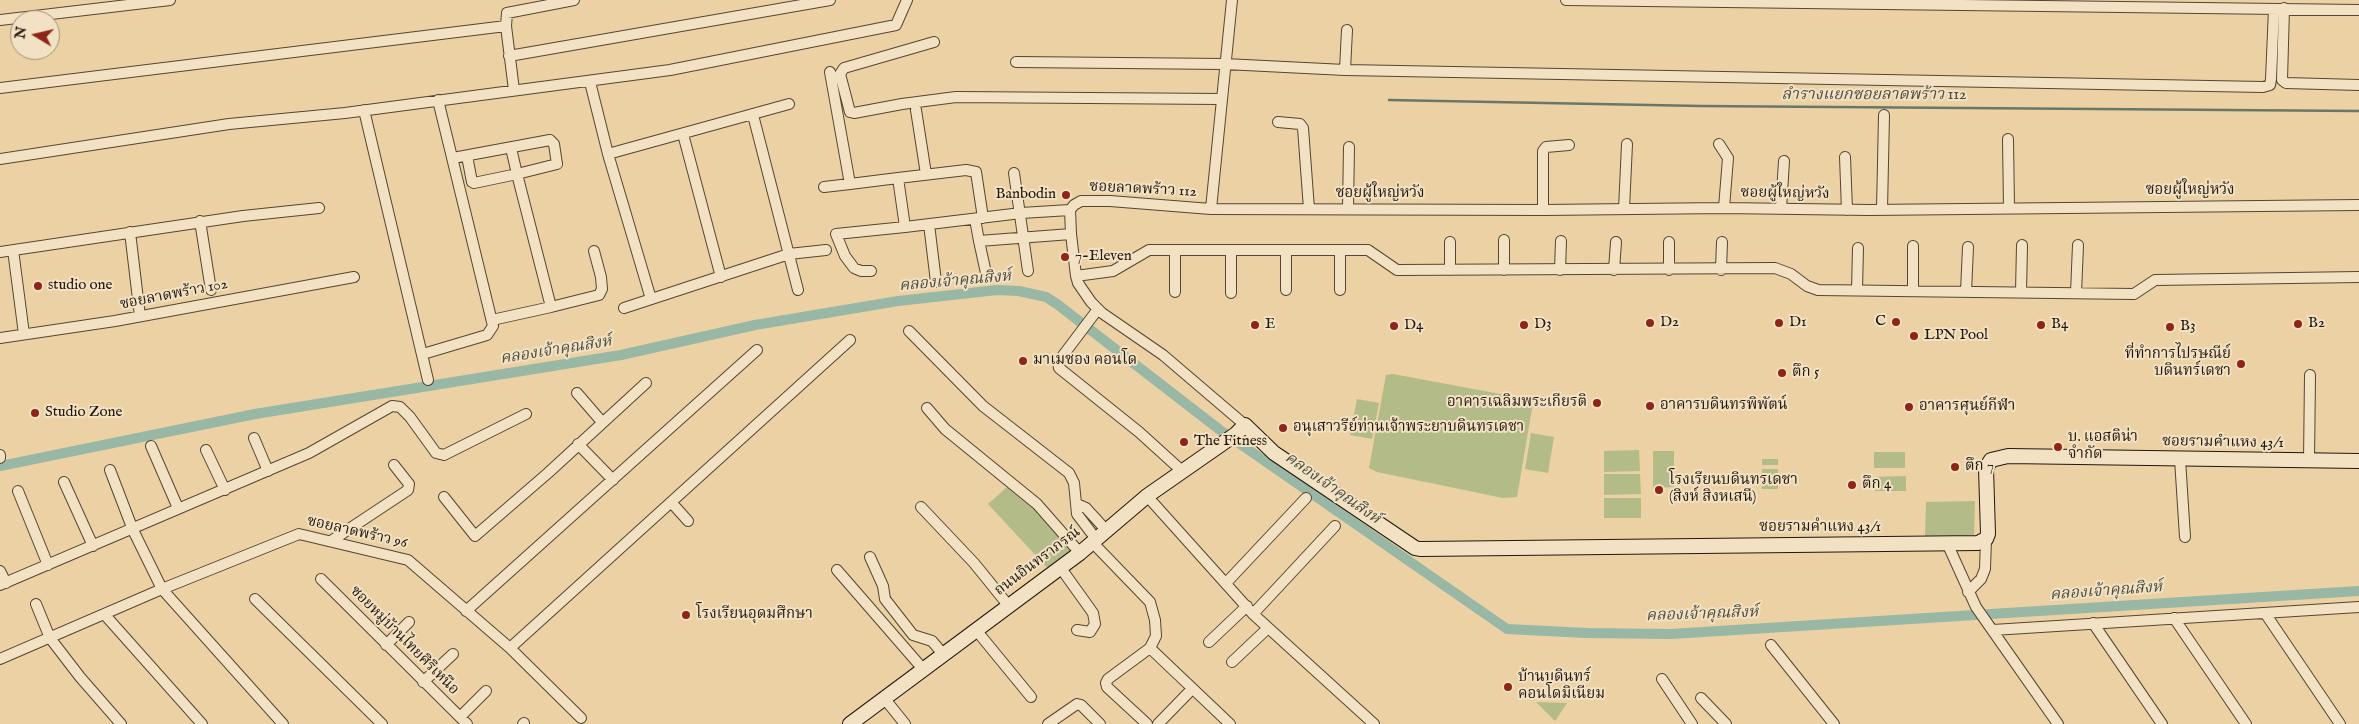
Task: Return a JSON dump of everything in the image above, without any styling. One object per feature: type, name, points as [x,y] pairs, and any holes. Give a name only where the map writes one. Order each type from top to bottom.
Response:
[{"type":"street","points":[[0,20],[170,0]]},
{"type":"street","points":[[514,90],[506,26],[506,16],[510,10],[574,0]]},
{"type":"street","points":[[509,56],[830,0]]},
{"type":"street","points":[[0,159],[229,124],[364,110],[590,82],[746,57],[811,41],[896,25],[907,0]]},
{"type":"street","name":"ซอยลาดพร้าว 112","points":[[871,270],[861,271],[854,268],[836,234],[1021,213],[1070,210],[1081,201],[1110,201],[1211,209],[1232,0]]},
{"type":"street","points":[[1566,0],[1886,5],[2256,5],[2279,9],[2323,5],[2359,10]]},
{"type":"street","points":[[1016,62],[1225,64],[1345,70],[2263,87],[2270,85],[2279,9]]},
{"type":"street","points":[[2279,9],[2282,80],[2286,83],[2359,84]]},
{"type":"street","points":[[0,88],[506,26]]},
{"type":"street","points":[[1345,70],[1347,30]]},
{"type":"street","points":[[934,42],[844,68],[840,74],[850,112],[854,114],[902,104],[956,96],[1221,99]]},
{"type":"street","points":[[830,72],[850,184]]},
{"type":"street","points":[[590,82],[608,154],[652,298]]},
{"type":"street","points":[[424,354],[487,335],[492,330],[492,320],[438,100]]},
{"type":"street","points":[[608,154],[789,104]]},
{"type":"street","points":[[364,110],[400,266],[424,354],[428,380]]},
{"type":"street","points":[[916,110],[926,174]]},
{"type":"street","points":[[753,115],[798,290]]},
{"type":"street","points":[[1882,210],[1884,115]]},
{"type":"street","points":[[1278,122],[1300,124],[1303,128],[1309,209]]},
{"type":"street","points":[[683,134],[721,277]]},
{"type":"street","points":[[2008,139],[2009,208]]},
{"type":"street","points":[[453,158],[550,140],[554,144],[557,164],[473,183],[467,156]]},
{"type":"street","points":[[1624,209],[1627,144]]},
{"type":"street","points":[[1719,144],[1728,158],[1724,208]]},
{"type":"street","points":[[1543,210],[1543,151],[1546,147],[1569,145]]},
{"type":"street","points":[[1348,209],[1349,147]]},
{"type":"street","points":[[510,148],[551,307]]},
{"type":"street","points":[[1845,157],[1847,210]]},
{"type":"street","points":[[1781,209],[1784,161]]},
{"type":"street","points":[[824,187],[966,170],[976,172],[979,241],[986,273]]},
{"type":"street","points":[[1014,173],[1028,271]]},
{"type":"street","points":[[898,178],[905,227]]},
{"type":"street","name":"ซอยผู้ใหญ่หวัง","points":[[1211,209],[1543,210],[1724,208],[1882,210],[2359,205]]},
{"type":"street","points":[[0,252],[200,222],[319,208]]},
{"type":"street","points":[[1070,210],[1076,276],[1078,283],[1098,309],[1163,355],[1240,429]]},
{"type":"street","points":[[200,222],[212,290]]},
{"type":"street","points":[[929,224],[936,282]]},
{"type":"street","points":[[130,232],[140,316]]},
{"type":"street","points":[[979,241],[1071,234]]},
{"type":"street","points":[[1504,240],[1504,270]]},
{"type":"street","points":[[1560,270],[1561,241]]},
{"type":"street","points":[[1450,242],[1450,270]]},
{"type":"street","points":[[1614,270],[1616,242]]},
{"type":"street","points":[[1669,242],[1669,270]]},
{"type":"street","points":[[1720,270],[1722,242]]},
{"type":"street","points":[[2021,292],[2022,245]]},
{"type":"street","points":[[2076,293],[2078,245]]},
{"type":"street","points":[[1913,246],[1913,291]]},
{"type":"street","points":[[1966,292],[1968,247]]},
{"type":"street","points":[[1857,290],[1858,248]]},
{"type":"street","points":[[13,250],[24,334]]},
{"type":"street","points":[[624,308],[789,254],[826,250]]},
{"type":"street","points":[[1076,276],[1113,271],[1149,250],[1368,250],[1397,270],[1720,270],[1775,268],[1791,274],[1807,286],[1818,290],[2137,294],[2155,280],[2359,276]]},
{"type":"street","points":[[1175,250],[1175,292]]},
{"type":"street","points":[[1231,250],[1231,293]]},
{"type":"street","points":[[1286,250],[1286,290]]},
{"type":"street","points":[[1340,250],[1340,290]]},
{"type":"street","points":[[492,320],[599,295],[602,288],[601,277],[594,251]]},
{"type":"street","name":"ซอยลาดพร้าว 102","points":[[0,338],[140,316],[354,277]]},
{"type":"street","points":[[1098,309],[1058,362],[1059,368],[1139,432],[1182,471]]},
{"type":"street","points":[[909,331],[983,406],[1069,473],[1074,483],[1077,504],[1086,508],[1098,537],[1150,602],[1156,620],[1156,636],[1150,648],[1108,679],[1106,683],[1107,687],[1147,724]]},
{"type":"street","points":[[510,648],[850,340]]},
{"type":"street","points":[[466,611],[757,350]]},
{"type":"street","points":[[2309,461],[2310,375]]},
{"type":"street","points":[[444,497],[475,536],[646,383]]},
{"type":"street","points":[[577,393],[602,422]]},
{"type":"street","points":[[0,571],[3,584],[133,530],[178,508],[225,490],[309,453],[392,406],[400,407],[410,417],[436,452],[444,455],[526,414]]},
{"type":"street","points":[[927,408],[945,429],[1037,504],[1080,553]]},
{"type":"street","name":"ถนนอินทราภรณ์","points":[[850,724],[1080,553],[1147,496],[1240,429]]},
{"type":"street","name":"ซอยรามคำแหง 43/1","points":[[1240,429],[1415,548],[1420,549],[1978,543],[1986,539],[1988,526],[1986,468],[1991,460],[2008,456],[2359,461]]},
{"type":"street","points":[[254,438],[268,471]]},
{"type":"street","points":[[578,444],[613,480]]},
{"type":"street","points":[[151,446],[178,508]]},
{"type":"street","points":[[206,450],[225,490]]},
{"type":"street","points":[[2180,459],[2185,537]]},
{"type":"street","points":[[331,540],[408,490],[409,484],[394,465]]},
{"type":"street","points":[[110,470],[133,530],[162,589],[283,724]]},
{"type":"street","points":[[64,482],[93,546]]},
{"type":"street","points":[[18,490],[48,565]]},
{"type":"street","points":[[1147,496],[1227,582],[1250,610],[1374,724]]},
{"type":"street","points":[[1227,582],[1306,498]]},
{"type":"street","points":[[671,502],[688,521]]},
{"type":"street","points":[[921,507],[974,563],[1008,606]]},
{"type":"street","points":[[1209,642],[1250,610],[1335,526]]},
{"type":"street","name":"ซอยลาดพร้าว 96","points":[[0,659],[162,589],[299,534],[331,540],[408,560],[510,648],[581,718]]},
{"type":"street","points":[[1968,592],[1981,579],[1985,568],[1986,539]]},
{"type":"street","points":[[1947,543],[1976,607],[2058,724]]},
{"type":"street","points":[[870,557],[883,586],[885,599],[913,635],[932,641],[943,654]]},
{"type":"street","points":[[1060,567],[1093,613],[1095,624],[1090,632],[1077,630]]},
{"type":"street","points":[[837,570],[923,669]]},
{"type":"street","name":"ซอยหมู่บ้านไทยศิริเหนือ","points":[[321,579],[463,720]]},
{"type":"street","points":[[255,599],[382,724]]},
{"type":"street","points":[[36,604],[50,638],[80,677],[121,724]]},
{"type":"street","points":[[1993,630],[2359,607]]},
{"type":"street","points":[[2265,613],[2340,724]]},
{"type":"street","points":[[105,615],[202,724]]},
{"type":"street","points":[[2174,618],[2246,724]]},
{"type":"street","points":[[386,645],[409,622]]},
{"type":"street","points":[[2093,624],[2162,724]]},
{"type":"street","points":[[1232,662],[1268,628]]},
{"type":"street","points":[[976,630],[1031,697]]},
{"type":"street","points":[[1771,645],[1834,724]]},
{"type":"street","points":[[1150,648],[1230,724]]},
{"type":"street","points":[[423,682],[452,654]]},
{"type":"street","points":[[1662,679],[1692,724]]},
{"type":"street","points":[[1158,724],[1192,689]]},
{"type":"street","points":[[463,720],[486,691]]},
{"type":"street","points":[[884,698],[905,724]]},
{"type":"street","points":[[1701,698],[1726,724]]},
{"type":"street","points":[[1048,724],[1077,704],[1081,705],[1100,724]]},
{"type":"green space","points":[[1393,374],[1527,399],[1533,403],[1517,497],[1503,498],[1377,472],[1369,468],[1386,375]]},
{"type":"green space","points":[[1357,399],[1379,403],[1372,439],[1350,435]]},
{"type":"green space","points":[[1531,433],[1554,437],[1548,473],[1525,469]]},
{"type":"green space","points":[[1639,450],[1640,471],[1604,472],[1604,451]]},
{"type":"green space","points":[[1653,451],[1674,451],[1674,487],[1653,488]]},
{"type":"green space","points":[[1874,452],[1905,452],[1905,468],[1874,468]]},
{"type":"green space","points":[[1762,459],[1778,459],[1778,465],[1762,465]]},
{"type":"green space","points":[[1762,469],[1778,469],[1778,477],[1762,477]]},
{"type":"green space","points":[[1604,474],[1640,474],[1641,494],[1604,495]]},
{"type":"green space","points":[[1906,476],[1906,491],[1875,491],[1874,477]]},
{"type":"green space","points":[[1014,481],[1080,552],[1051,572],[988,504]]},
{"type":"green space","points":[[1762,481],[1778,481],[1778,489],[1762,489]]},
{"type":"green space","points":[[1604,498],[1641,498],[1641,518],[1604,518]]},
{"type":"green space","points":[[1975,501],[1974,535],[1925,536],[1926,502]]},
{"type":"green space","points":[[1536,702],[1567,703],[1555,721]]},
{"type":"waterway","name":"ลำรางแยกซอยลาดพร้าว 112","points":[[1389,100],[1701,106],[2359,111]]},
{"type":"waterway","name":"คลองเจ้าคุณสิงห์","points":[[0,466],[255,414],[621,355],[755,325],[898,301],[997,290],[1019,291],[1046,297],[1057,304],[1220,430],[1507,629],[1587,633],[1671,634],[2359,591]]},
{"type":"place","name":"Banbodin","points":[[1066,195]]},
{"type":"place","name":"7-Eleven","points":[[1065,257]]},
{"type":"place","name":"studio one","points":[[38,286]]},
{"type":"place","name":"C","points":[[1896,322]]},
{"type":"place","name":"D2","points":[[1650,323]]},
{"type":"place","name":"D1","points":[[1779,323]]},
{"type":"place","name":"B2","points":[[2298,324]]},
{"type":"place","name":"E","points":[[1255,325]]},
{"type":"place","name":"D3","points":[[1524,325]]},
{"type":"place","name":"B4","points":[[2041,325]]},
{"type":"place","name":"D4","points":[[1394,326]]},
{"type":"place","name":"B3","points":[[2170,327]]},
{"type":"place","name":"LPN Pool","points":[[1914,336]]},
{"type":"place","name":"มาเมซอง คอนโด","points":[[1023,361]]},
{"type":"place","name":"ที่ทำการไปรษณีย์ บดินทร์เดชา","points":[[2241,364]]},
{"type":"place","name":"ตึก 5","points":[[1782,373]]},
{"type":"place","name":"อาคารเฉลิมพระเกียรติ","points":[[1597,403]]},
{"type":"place","name":"อาคารบดินทรพิพัตน์","points":[[1650,406]]},
{"type":"place","name":"อาคารศุนย์กีฬา","points":[[1909,407]]},
{"type":"place","name":"Studio Zone","points":[[35,413]]},
{"type":"place","name":"อนุเสาวรีย์ท่านเจ้าพระยาบดินทรเดชา","points":[[1283,428]]},
{"type":"place","name":"The Fitness","points":[[1184,442]]},
{"type":"place","name":"บ. แอสติน่า จำกัด","points":[[2058,447]]},
{"type":"place","name":"ตึก 7","points":[[1955,467]]},
{"type":"place","name":"ตึก 4","points":[[1852,485]]},
{"type":"place","name":"โรงเรียนบดินทรเดชา (สิงห์ สิงหเสนี)","points":[[1659,490]]},
{"type":"place","name":"โรงเรียนอุดมศึกษา","points":[[686,615]]},
{"type":"place","name":"บ้านบดินทร์ คอนโดมิเนียม","points":[[1508,687]]}]
